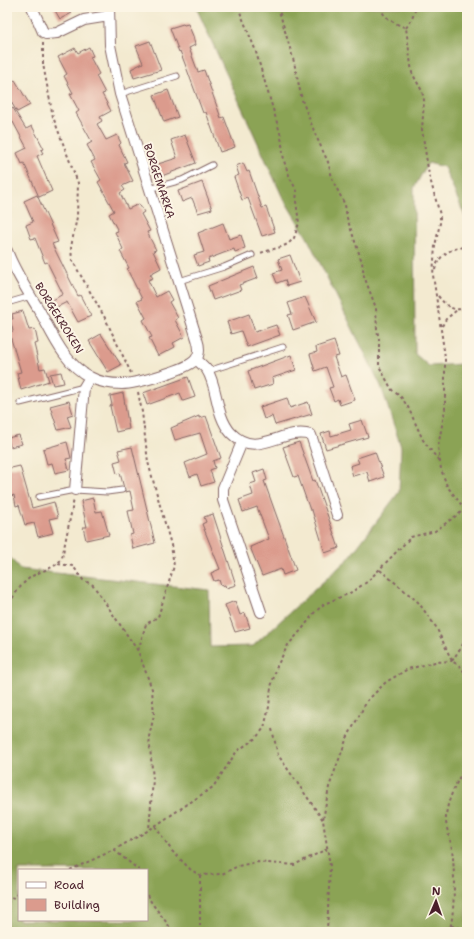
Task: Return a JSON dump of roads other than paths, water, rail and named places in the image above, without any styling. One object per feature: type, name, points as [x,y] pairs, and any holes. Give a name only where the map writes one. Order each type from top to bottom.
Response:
[{"type":"street","points":[[32,7],[43,32],[46,34],[57,33],[84,20],[109,12]]},
{"type":"street","name":"BORGEMARKA","points":[[109,12],[114,68],[120,94],[197,339],[199,351],[196,359]]},
{"type":"street","name":"BORGEKROKEN","points":[[7,251],[19,276],[64,353],[76,367],[90,377],[106,382],[123,384],[135,382],[186,366],[196,359]]},
{"type":"street","points":[[196,359],[208,371],[223,420],[231,432],[242,442],[251,444],[267,443],[302,433],[311,436],[337,515]]},
{"type":"street","points":[[75,490],[84,387],[90,377]]},
{"type":"street","points":[[242,442],[223,488],[223,500],[261,612]]},
{"type":"lane","points":[[120,94],[177,76]]},
{"type":"lane","points":[[149,189],[182,180],[212,165]]},
{"type":"lane","points":[[179,281],[224,267],[252,255]]},
{"type":"lane","points":[[7,303],[31,296]]},
{"type":"lane","points":[[208,371],[283,347]]},
{"type":"lane","points":[[20,402],[84,387]]},
{"type":"lane","points":[[39,496],[75,490],[107,492],[122,490]]}]
